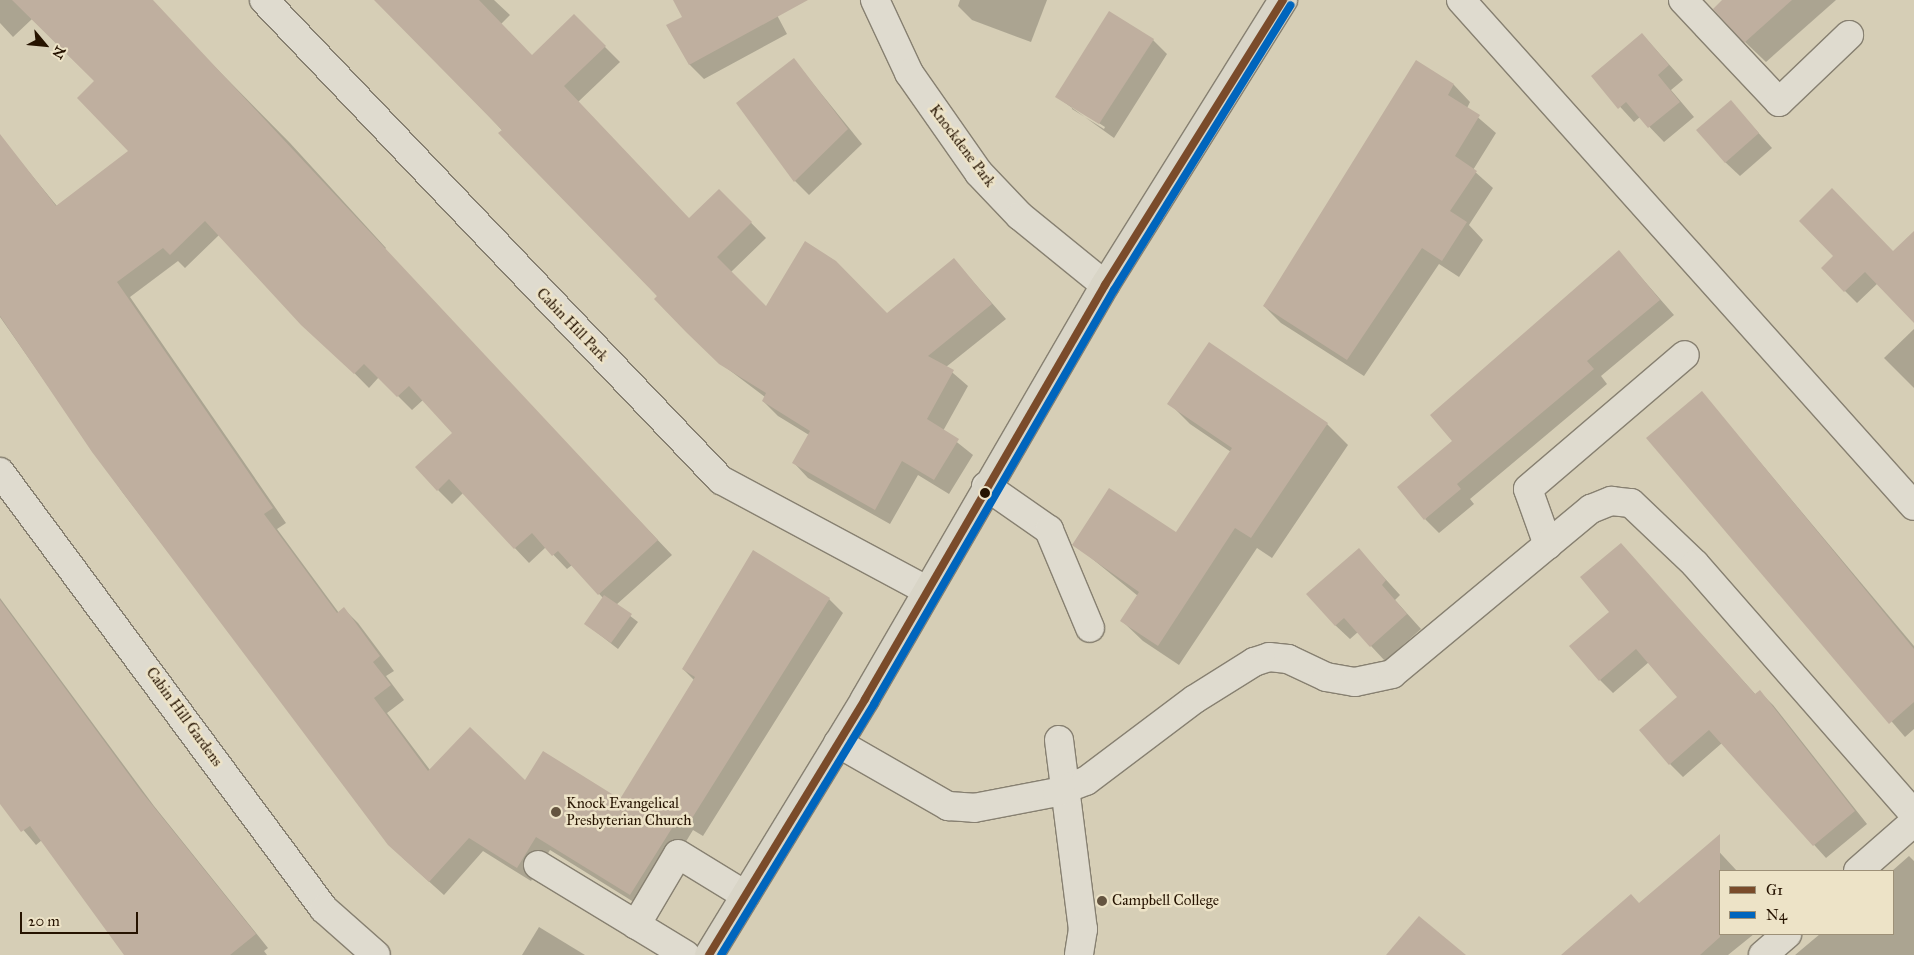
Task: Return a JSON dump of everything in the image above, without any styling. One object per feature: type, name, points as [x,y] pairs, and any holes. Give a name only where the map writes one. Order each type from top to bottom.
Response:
[{"type":"highway","points":[[709,955],[838,743],[986,486],[1105,285],[1283,0]]},
{"type":"street","name":"Cabin Hill Park","points":[[264,0],[721,480],[926,590]]},
{"type":"street","name":"Knockdene Park","points":[[875,0],[909,73],[979,173],[1020,216],[1105,285]]},
{"type":"street","points":[[1461,0],[1914,506]]},
{"type":"street","points":[[1683,0],[1778,102],[1849,36]]},
{"type":"street","points":[[1548,545],[1528,489],[1685,355]]},
{"type":"street","name":"Cabin Hill Gardens","points":[[0,472],[324,910],[376,955]]},
{"type":"street","points":[[986,486],[1048,530],[1090,628]]},
{"type":"street","points":[[838,743],[948,806],[974,808],[1065,789],[1086,781],[1195,699],[1254,662],[1269,657],[1288,659],[1326,677],[1355,682],[1392,674],[1591,509],[1611,501],[1631,503],[1695,564],[1914,814]]},
{"type":"street","points":[[1059,740],[1083,930],[1079,955]]},
{"type":"street","points":[[1859,870],[1914,822]]},
{"type":"street","points":[[636,925],[678,854],[745,895]]},
{"type":"street","points":[[538,865],[686,955]]},
{"type":"street","points":[[1763,955],[1786,935]]},
{"type":"building","points":[[12,0],[153,0],[658,540],[598,595],[558,551],[552,556],[532,533],[514,549],[449,479],[437,491],[415,467],[452,433],[409,386],[397,397],[364,364],[354,374],[301,325],[205,221],[170,255],[163,248],[117,282],[273,508],[264,514],[337,613],[344,607],[380,656],[373,662],[391,685],[374,698],[428,771],[470,727],[525,780],[543,751],[620,799],[695,677],[682,669],[753,550],[830,598],[689,823],[679,817],[630,895],[536,837],[517,868],[469,838],[429,882],[388,845],[92,452],[0,316],[0,134],[56,206],[128,151],[77,98],[94,81]]},
{"type":"building","points":[[374,0],[479,0],[532,55],[574,14],[606,46],[564,86],[689,218],[719,189],[752,222],[717,257],[766,306],[805,241],[836,261],[887,313],[954,258],[992,304],[928,356],[954,370],[927,419],[959,439],[934,480],[902,461],[875,510],[792,463],[810,431],[762,401],[766,393],[719,364],[686,332],[654,299],[657,296],[498,133],[502,130]]},
{"type":"building","points":[[673,0],[808,0],[689,65],[666,25],[682,17]]},
{"type":"building","points":[[1722,0],[1792,0],[1744,43],[1713,9]]},
{"type":"building","points":[[1109,11],[1154,39],[1099,124],[1055,97]]},
{"type":"building","points":[[1642,33],[1669,65],[1658,75],[1680,102],[1648,128],[1626,102],[1618,109],[1591,76]]},
{"type":"building","points":[[794,58],[848,129],[794,182],[736,103]]},
{"type":"building","points":[[1416,60],[1454,84],[1448,95],[1480,115],[1455,156],[1477,171],[1450,211],[1467,222],[1442,261],[1422,248],[1347,360],[1263,306]]},
{"type":"building","points":[[1731,100],[1759,133],[1725,163],[1696,130]]},
{"type":"building","points":[[1832,188],[1893,251],[1914,231],[1914,323],[1865,272],[1844,292],[1821,268],[1833,256],[1799,221]]},
{"type":"building","points":[[1619,250],[1660,300],[1587,361],[1594,369],[1457,484],[1461,489],[1424,520],[1397,487],[1452,441],[1430,415]]},
{"type":"building","points":[[1209,342],[1328,423],[1251,538],[1235,528],[1158,646],[1120,621],[1139,592],[1072,545],[1109,488],[1176,532],[1232,448],[1167,404]]},
{"type":"building","points":[[1702,391],[1914,649],[1914,702],[1889,724],[1646,438]]},
{"type":"building","points":[[1621,543],[1755,694],[1760,690],[1855,811],[1813,846],[1709,730],[1669,765],[1639,730],[1677,697],[1636,649],[1599,681],[1569,646],[1609,612],[1580,577]]},
{"type":"building","points":[[1359,548],[1386,580],[1382,585],[1407,614],[1370,647],[1344,618],[1335,626],[1306,594]]},
{"type":"building","points":[[604,595],[632,614],[611,643],[584,624]]},
{"type":"building","points":[[0,600],[141,791],[256,934],[230,955],[124,955],[30,826],[21,832],[0,804]]},
{"type":"building","points":[[1720,834],[1720,937],[1700,955],[1561,955],[1631,894],[1639,903]]},
{"type":"building","points":[[1419,916],[1466,955],[1386,955]]},
{"type":"transit line","name":"G1","points":[[709,955],[865,699],[1105,285],[1283,0]]},
{"type":"transit line","name":"N4","points":[[721,955],[874,704],[1114,290],[1291,5]]},
{"type":"place","name":"Knock Evangelical Presbyterian Church","points":[[556,812]]},
{"type":"place","name":"Campbell College","points":[[1102,901]]}]
